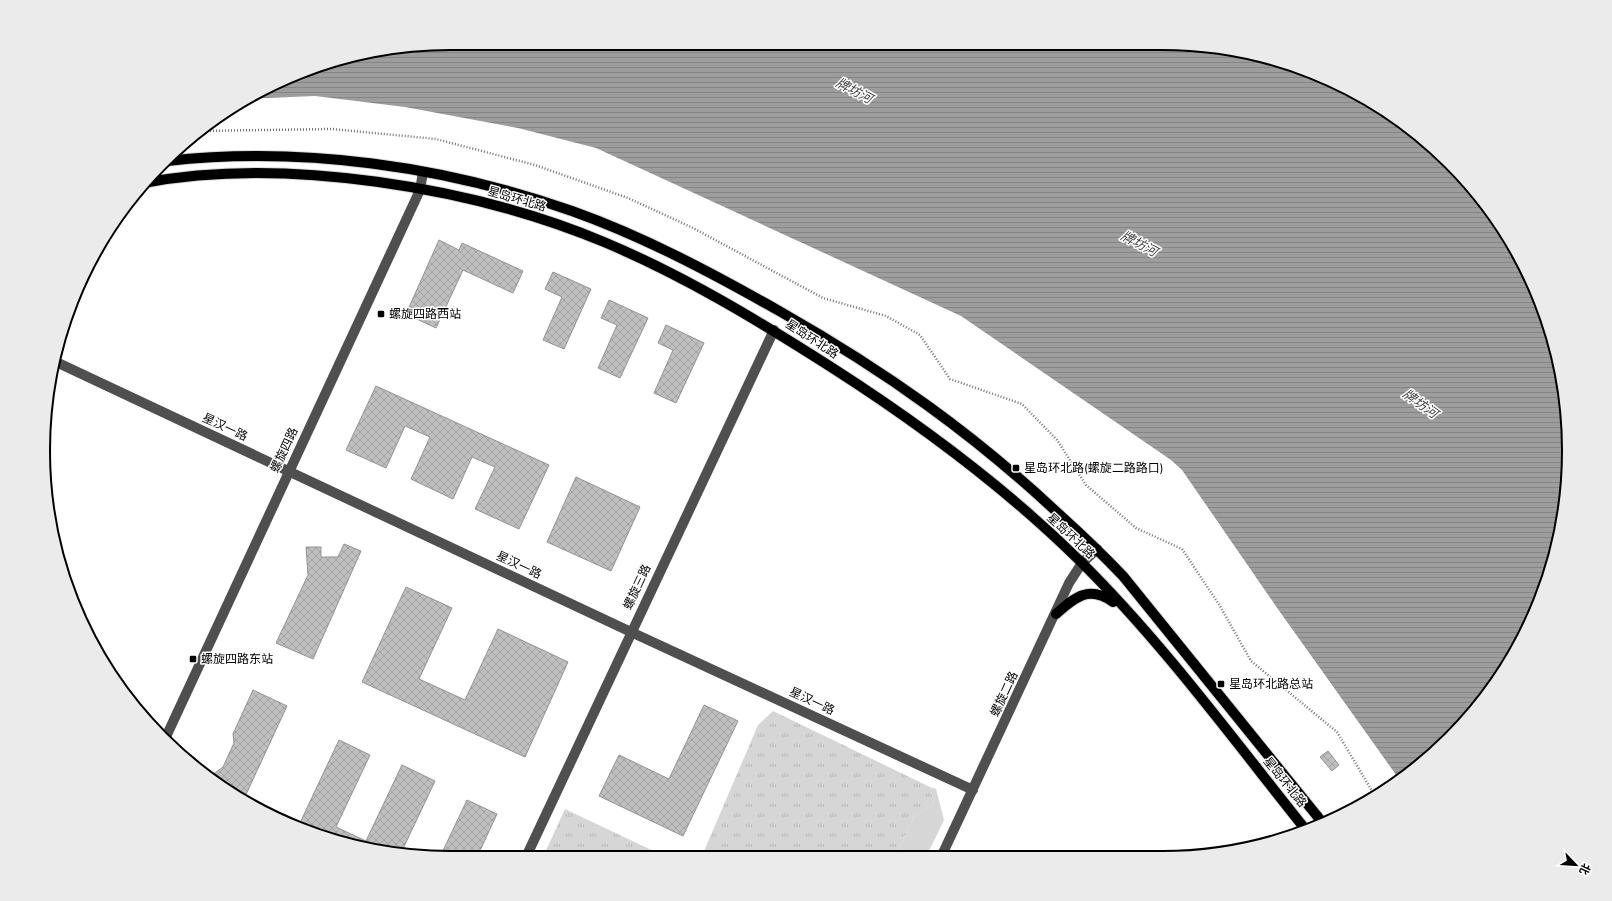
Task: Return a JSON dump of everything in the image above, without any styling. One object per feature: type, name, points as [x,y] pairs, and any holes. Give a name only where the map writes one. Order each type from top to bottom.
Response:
[{"type":"main road","name":"星岛环北路","points":[[174,160],[227,156],[295,157],[346,161],[423,172],[465,180],[536,199],[573,211],[615,228],[685,260],[767,304],[874,367],[942,416],[1015,472],[1098,549],[1123,576],[1320,819]]},
{"type":"main road","name":"星岛环北路","points":[[153,181],[189,176],[256,174],[356,180],[420,190],[532,216],[605,242],[691,285],[774,330],[914,422],[1020,507],[1082,563],[1160,649],[1302,826]]},
{"type":"main road","points":[[1056,614],[1072,599],[1095,593],[1104,596],[1126,612]]},
{"type":"street","name":"螺旋四路","points":[[167,734],[288,471],[420,190],[423,172]]},
{"type":"street","name":"螺旋三路","points":[[529,851],[774,330]]},
{"type":"street","name":"星汉一路","points":[[60,364],[631,632],[973,790]]},
{"type":"street","name":"螺旋二路","points":[[944,851],[1056,614],[1069,583],[1082,563],[1098,549]]},
{"type":"green space","points":[[773,711],[930,787],[934,803],[914,817],[897,851],[704,851],[758,725]]},
{"type":"green space","points":[[930,787],[936,789],[944,820],[929,851],[897,851],[914,817],[934,803]]},
{"type":"green space","points":[[565,809],[653,851],[546,851]]},
{"type":"water","name":"牌坊河","points":[[450,50],[1162,50],[1214,53],[1240,58],[1290,71],[1315,80],[1339,91],[1384,117],[1426,149],[1445,167],[1463,186],[1495,228],[1521,273],[1532,297],[1541,322],[1554,372],[1559,398],[1562,450],[1559,503],[1554,529],[1541,579],[1532,604],[1521,628],[1495,673],[1463,715],[1426,752],[1396,775],[1280,612],[1182,470],[1171,460],[961,316],[596,148],[518,128],[405,107],[315,96],[260,98],[297,80],[347,64],[398,53]]},
{"type":"building","points":[[439,240],[459,250],[462,243],[523,271],[513,293],[463,270],[436,328],[406,314]]},
{"type":"building","points":[[553,272],[591,289],[564,349],[543,340],[562,297],[545,289]]},
{"type":"building","points":[[609,300],[648,318],[620,378],[598,368],[617,325],[601,318]]},
{"type":"building","points":[[666,325],[704,343],[676,403],[654,393],[673,350],[658,343]]},
{"type":"building","points":[[376,386],[549,465],[519,529],[475,509],[495,467],[472,457],[453,499],[411,479],[430,437],[405,426],[386,468],[346,450]]},
{"type":"building","points":[[576,477],[640,507],[611,571],[547,542]]},
{"type":"building","points":[[344,544],[361,551],[313,659],[276,643],[308,575],[306,547],[321,547],[321,557],[338,557]]},
{"type":"building","points":[[406,587],[452,608],[419,679],[465,700],[498,629],[568,662],[525,757],[362,682]]},
{"type":"building","points":[[253,690],[287,706],[246,795],[214,773],[223,767],[234,743],[233,734]]},
{"type":"building","points":[[704,705],[738,721],[683,836],[599,796],[619,755],[669,779]]},
{"type":"building","points":[[339,740],[370,755],[336,827],[366,841],[402,765],[435,781],[403,848],[372,843],[347,837],[300,822]]},
{"type":"building","points":[[1328,751],[1339,765],[1332,771],[1320,757]]},
{"type":"building","points":[[467,800],[497,814],[480,851],[443,851]]},
{"type":"place","name":"螺旋四路西站","points":[[381,314]]},
{"type":"place","name":"星岛环北路(螺旋二路路口)","points":[[1016,468]]},
{"type":"place","name":"螺旋四路东站","points":[[193,659]]},
{"type":"place","name":"星岛环北路总站","points":[[1221,684]]}]
